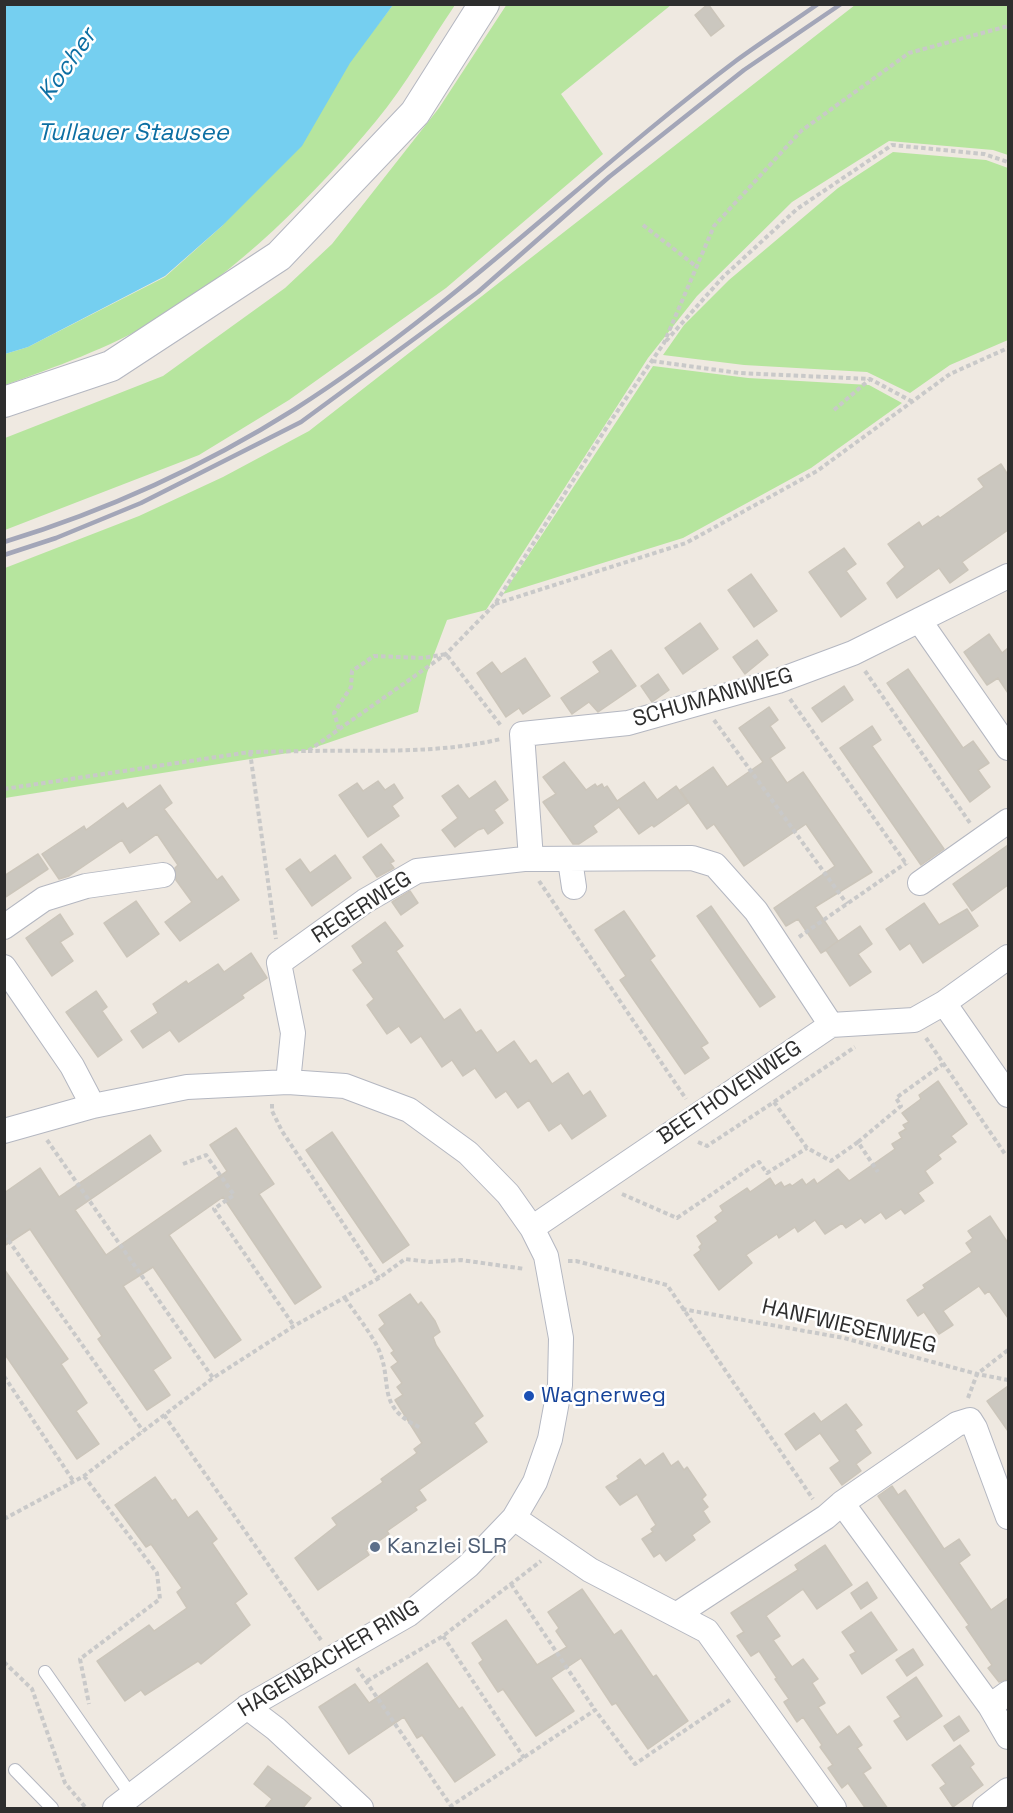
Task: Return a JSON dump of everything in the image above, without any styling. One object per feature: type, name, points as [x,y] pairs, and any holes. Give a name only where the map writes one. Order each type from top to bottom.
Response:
[{"type":"street","points":[[4,402],[111,366],[279,256],[415,113],[484,4]]},
{"type":"street","name":"SCHUMANNWEG","points":[[516,735],[628,723],[778,681],[853,653],[1008,576]]},
{"type":"street","points":[[919,620],[1008,748]]},
{"type":"street","points":[[516,735],[528,859]]},
{"type":"street","points":[[920,883],[1008,821]]},
{"type":"street","name":"REGERWEG","points":[[279,963],[365,901],[417,871],[528,859],[692,858],[715,865],[756,911],[831,1025]]},
{"type":"street","points":[[570,860],[574,887]]},
{"type":"street","points":[[4,927],[44,899],[86,886],[163,875]]},
{"type":"street","points":[[831,1025],[914,1020],[944,1003],[1008,957]]},
{"type":"street","points":[[279,963],[292,1033],[280,1082]]},
{"type":"street","points":[[4,967],[72,1066],[93,1106]]},
{"type":"street","points":[[944,1003],[1008,1095]]},
{"type":"street","name":"BEETHOVENWEG","points":[[532,1228],[831,1025]]},
{"type":"street","name":"HAGENBACHER RING","points":[[4,1131],[93,1106],[187,1087],[280,1082],[345,1086],[409,1110],[468,1153],[508,1194],[532,1228],[548,1262],[561,1338],[560,1385],[550,1439],[535,1482],[514,1518],[468,1566],[409,1614],[247,1707],[123,1802]]},
{"type":"street","points":[[676,1615],[834,1510],[957,1424],[970,1420],[1008,1517]]},
{"type":"street","points":[[834,1510],[999,1699],[1008,1737]]},
{"type":"street","points":[[514,1518],[590,1570],[707,1631],[748,1688],[826,1806]]},
{"type":"street","points":[[247,1707],[276,1729],[361,1809]]},
{"type":"street","points":[[985,1809],[1008,1790]]},
{"type":"lane","points":[[45,1672],[123,1802]]},
{"type":"lane","points":[[15,1770],[52,1809]]},
{"type":"path","points":[[664,343],[714,226],[801,131],[909,53],[1008,26]]},
{"type":"path","points":[[308,751],[446,654],[495,604],[664,343],[723,277],[797,209],[892,145],[984,154],[1008,162]]},
{"type":"path","points":[[644,225],[697,267]]},
{"type":"path","points":[[495,604],[686,543],[817,471],[950,374],[1008,348]]},
{"type":"path","points":[[652,361],[740,373],[870,379],[913,402]]},
{"type":"path","points":[[834,410],[870,379]]},
{"type":"path","points":[[853,653],[981,840]]},
{"type":"path","points":[[339,729],[334,713],[351,687],[352,671],[374,656],[423,658],[446,654]]},
{"type":"path","points":[[4,789],[250,752],[402,750],[484,743],[516,735],[446,654]]},
{"type":"path","points":[[778,681],[920,883]]},
{"type":"path","points":[[701,702],[847,904]]},
{"type":"path","points":[[250,752],[279,963]]},
{"type":"path","points":[[528,859],[697,1114]]},
{"type":"path","points":[[781,949],[906,863]]},
{"type":"path","points":[[923,1035],[1005,1154]]},
{"type":"path","points":[[674,1130],[707,1146],[856,1046]]},
{"type":"path","points":[[774,1102],[807,1148],[831,1161],[901,1106],[896,1098],[943,1064]]},
{"type":"path","points":[[280,1082],[272,1111],[282,1131],[379,1278]]},
{"type":"path","points":[[33,1121],[213,1378]]},
{"type":"path","points":[[858,1142],[878,1172]]},
{"type":"path","points":[[609,1175],[622,1195],[677,1218],[759,1162],[767,1173],[807,1148]]},
{"type":"path","points":[[183,1164],[206,1155],[234,1195],[214,1209],[294,1326]]},
{"type":"path","points":[[4,1234],[143,1431]]},
{"type":"path","points":[[4,1519],[84,1476],[213,1378],[294,1326],[379,1278],[405,1259],[429,1262],[461,1260],[525,1269],[548,1262],[576,1261],[667,1286],[834,1510]]},
{"type":"path","points":[[345,1298],[377,1345],[385,1371],[389,1401],[398,1416],[421,1428]]},
{"type":"path","name":"HANFWIESENWEG","points":[[682,1309],[844,1338],[977,1374],[1008,1380]]},
{"type":"path","points":[[977,1374],[1008,1350]]},
{"type":"path","points":[[4,1376],[74,1482]]},
{"type":"path","points":[[164,1415],[340,1654],[367,1681],[451,1806],[596,1710]]},
{"type":"path","points":[[84,1476],[157,1573],[160,1599],[80,1659],[90,1708]]},
{"type":"path","points":[[367,1681],[443,1636],[540,1562],[553,1544]]},
{"type":"path","points":[[511,1584],[635,1764],[748,1688]]},
{"type":"path","points":[[443,1636],[524,1758]]},
{"type":"path","points":[[4,1662],[32,1689],[65,1782],[87,1809]]},
{"type":"green space","points":[[507,4],[671,5],[561,94],[603,154],[446,288],[289,400],[199,455],[5,530],[5,438],[163,376],[285,288],[332,244],[439,108]]},
{"type":"green space","points":[[393,5],[455,5],[387,107],[301,204],[245,256],[185,302],[155,321],[101,348],[5,385],[5,354],[28,347],[165,277],[222,226]]},
{"type":"green space","points":[[855,5],[1008,5],[1008,155],[993,150],[889,141],[792,202],[697,296],[648,358],[486,610],[447,620],[427,673],[418,712],[307,750],[5,798],[5,568],[139,516],[223,477],[309,431]]},
{"type":"green space","points":[[893,152],[986,160],[1008,168],[1008,340],[950,365],[910,393],[867,372],[744,365],[663,355],[684,325],[729,280],[838,188]]},
{"type":"green space","points":[[653,366],[748,378],[869,385],[902,403],[811,468],[683,538],[503,594]]},
{"type":"water","name":"Tullauer Stausee","points":[[4,5],[393,5],[350,63],[302,146],[222,226],[165,276],[28,347],[5,354]]},
{"type":"building","points":[[708,4],[724,26],[711,36],[695,15]]},
{"type":"building","points":[[1001,464],[1008,475],[1008,530],[962,562],[968,570],[950,583],[939,568],[897,598],[887,583],[905,567],[888,544],[919,522],[922,527],[938,516],[940,518],[984,487],[978,479]]},
{"type":"building","points":[[844,548],[856,564],[846,571],[866,599],[841,617],[809,572]]},
{"type":"building","points":[[751,574],[777,611],[754,627],[728,590]]},
{"type":"building","points":[[700,623],[718,649],[683,674],[665,648]]},
{"type":"building","points":[[989,634],[1002,653],[1008,648],[1008,693],[998,678],[987,685],[964,652]]},
{"type":"building","points":[[757,640],[768,655],[745,674],[733,657]]},
{"type":"building","points":[[611,650],[636,686],[598,712],[589,702],[572,714],[561,698],[600,672],[593,662]]},
{"type":"building","points":[[525,658],[550,696],[523,714],[519,708],[506,717],[477,673],[492,662],[501,674]]},
{"type":"building","points":[[908,669],[963,748],[973,741],[989,763],[978,770],[990,787],[970,802],[887,683]]},
{"type":"building","points":[[658,674],[669,690],[652,702],[641,686]]},
{"type":"building","points":[[844,686],[853,700],[822,722],[812,708]]},
{"type":"building","points":[[769,707],[778,720],[770,726],[785,748],[770,758],[787,783],[803,772],[872,872],[815,907],[838,941],[827,949],[860,926],[872,944],[858,954],[871,972],[850,986],[826,950],[821,953],[798,919],[786,926],[774,908],[835,866],[806,824],[744,866],[714,824],[707,829],[680,790],[713,767],[727,787],[763,762],[739,728]]},
{"type":"building","points":[[872,726],[881,740],[872,746],[944,849],[921,865],[840,748]]},
{"type":"building","points":[[564,762],[586,790],[595,784],[597,787],[602,784],[604,788],[607,786],[617,801],[644,782],[657,800],[676,786],[688,803],[654,827],[652,825],[639,834],[619,807],[593,826],[597,832],[579,844],[573,844],[543,802],[556,794],[543,777]]},
{"type":"building","points":[[378,781],[385,790],[394,784],[403,798],[392,806],[399,816],[368,837],[339,795],[357,783],[363,791]]},
{"type":"building","points":[[495,781],[508,800],[494,810],[503,823],[488,834],[484,828],[478,830],[455,847],[442,830],[458,818],[442,796],[458,785],[469,799]]},
{"type":"building","points":[[160,785],[172,803],[164,809],[217,880],[222,876],[239,900],[180,941],[165,922],[192,902],[176,880],[175,868],[178,865],[157,834],[130,853],[122,840],[69,876],[59,879],[42,854],[84,826],[86,830],[123,803],[127,809]]},
{"type":"building","points":[[381,844],[394,861],[390,863],[394,868],[377,877],[363,857]]},
{"type":"building","points":[[1008,845],[1008,885],[972,911],[953,884]]},
{"type":"building","points":[[38,854],[48,869],[4,898],[4,876]]},
{"type":"building","points":[[335,855],[351,878],[312,906],[286,869],[300,859],[310,873]]},
{"type":"building","points":[[410,891],[418,903],[401,915],[392,902]]},
{"type":"building","points":[[136,901],[159,934],[127,957],[104,923]]},
{"type":"building","points":[[924,903],[939,925],[967,909],[978,926],[923,963],[910,943],[900,950],[886,929]]},
{"type":"building","points":[[711,906],[775,997],[760,1007],[697,916]]},
{"type":"building","points":[[624,911],[655,956],[650,960],[708,1043],[701,1047],[709,1058],[685,1074],[620,980],[626,976],[595,930]]},
{"type":"building","points":[[60,914],[73,934],[60,942],[73,961],[52,976],[26,938]]},
{"type":"building","points":[[385,922],[403,946],[396,951],[444,1020],[460,1009],[476,1033],[481,1030],[497,1053],[514,1041],[530,1064],[536,1060],[552,1084],[568,1073],[583,1096],[590,1091],[606,1116],[572,1139],[561,1123],[549,1131],[529,1100],[518,1108],[506,1091],[496,1098],[475,1068],[463,1076],[452,1060],[442,1067],[421,1036],[411,1043],[399,1026],[387,1034],[367,1005],[374,999],[353,970],[363,963],[352,946]]},
{"type":"building","points":[[251,953],[267,978],[242,995],[244,998],[179,1042],[170,1030],[143,1048],[131,1031],[158,1013],[153,1004],[186,981],[188,984],[218,964],[224,972]]},
{"type":"building","points":[[96,991],[107,1007],[102,1011],[122,1040],[98,1057],[66,1012]]},
{"type":"building","points":[[938,1081],[967,1124],[951,1136],[956,1142],[938,1155],[941,1159],[925,1171],[933,1183],[918,1193],[924,1201],[905,1214],[901,1209],[886,1219],[881,1212],[865,1223],[861,1218],[846,1228],[842,1223],[825,1234],[815,1220],[798,1232],[795,1227],[779,1238],[777,1234],[746,1255],[752,1263],[719,1290],[694,1255],[701,1250],[699,1247],[702,1244],[697,1236],[718,1221],[715,1217],[723,1211],[720,1206],[747,1188],[750,1192],[770,1178],[775,1186],[781,1182],[784,1187],[790,1184],[792,1186],[802,1179],[806,1185],[814,1179],[817,1184],[838,1169],[849,1181],[895,1149],[892,1144],[902,1138],[899,1133],[906,1129],[903,1125],[909,1122],[902,1113],[921,1099],[919,1095]]},
{"type":"building","points":[[236,1128],[274,1184],[259,1194],[321,1287],[295,1304],[223,1197],[169,1235],[241,1340],[215,1358],[153,1267],[123,1286],[171,1358],[153,1370],[170,1395],[147,1410],[98,1339],[102,1336],[30,1229],[4,1246],[4,1193],[40,1168],[59,1197],[150,1135],[161,1151],[75,1210],[106,1255],[227,1171],[210,1145]]},
{"type":"building","points":[[332,1132],[409,1245],[383,1263],[306,1150]]},
{"type":"building","points":[[990,1216],[1008,1243],[1008,1318],[989,1291],[985,1294],[979,1286],[943,1311],[953,1325],[939,1334],[924,1312],[918,1316],[907,1300],[925,1288],[923,1285],[972,1252],[966,1243],[973,1238],[968,1231]]},
{"type":"building","points":[[4,1269],[68,1359],[61,1364],[87,1403],[76,1411],[99,1444],[77,1459],[4,1353]]},
{"type":"building","points":[[410,1294],[418,1305],[421,1302],[435,1321],[440,1332],[433,1337],[436,1345],[483,1416],[474,1423],[487,1442],[419,1490],[426,1500],[415,1507],[417,1510],[387,1531],[389,1534],[366,1550],[369,1555],[318,1590],[295,1558],[337,1525],[332,1518],[383,1482],[381,1479],[417,1453],[414,1449],[422,1443],[395,1400],[403,1395],[397,1387],[402,1383],[391,1367],[398,1362],[391,1353],[394,1351],[379,1329],[385,1324],[379,1315]]},
{"type":"building","points":[[1008,1386],[1008,1431],[987,1401]]},
{"type":"building","points":[[846,1404],[862,1425],[855,1430],[871,1453],[856,1464],[861,1471],[842,1485],[830,1468],[840,1461],[820,1433],[796,1450],[785,1434],[814,1413],[821,1422]]},
{"type":"building","points":[[663,1453],[671,1466],[678,1461],[684,1470],[687,1467],[706,1495],[702,1499],[708,1507],[703,1511],[710,1522],[692,1535],[695,1540],[666,1561],[660,1553],[654,1557],[642,1539],[653,1532],[651,1529],[656,1525],[637,1494],[620,1505],[606,1487],[619,1479],[617,1476],[640,1459],[645,1466]]},
{"type":"building","points":[[155,1477],[172,1501],[175,1499],[188,1518],[197,1511],[217,1539],[212,1543],[247,1594],[235,1603],[250,1625],[201,1664],[198,1661],[145,1695],[141,1690],[125,1701],[97,1661],[149,1625],[154,1631],[187,1608],[177,1592],[182,1588],[151,1544],[146,1547],[115,1505]]},
{"type":"building","points":[[892,1486],[898,1495],[905,1490],[944,1549],[959,1539],[970,1555],[959,1563],[991,1610],[1008,1598],[1008,1679],[999,1682],[988,1668],[992,1665],[966,1627],[969,1625],[878,1496]]},
{"type":"building","points":[[825,1545],[852,1585],[817,1609],[803,1589],[766,1616],[780,1636],[773,1640],[792,1667],[803,1659],[818,1679],[812,1683],[825,1703],[818,1707],[837,1735],[849,1726],[862,1745],[857,1748],[871,1768],[863,1773],[888,1809],[866,1809],[848,1783],[842,1788],[828,1768],[833,1765],[820,1747],[822,1745],[803,1717],[797,1722],[784,1702],[789,1699],[759,1651],[751,1656],[737,1636],[744,1632],[731,1613],[798,1570],[795,1565]]},
{"type":"building","points":[[867,1582],[877,1598],[861,1609],[851,1593]]},
{"type":"building","points":[[582,1589],[614,1635],[621,1630],[653,1677],[656,1675],[688,1721],[648,1749],[616,1703],[612,1705],[581,1658],[551,1678],[574,1711],[536,1736],[503,1689],[498,1692],[479,1663],[483,1660],[472,1643],[506,1620],[537,1665],[567,1647],[556,1631],[559,1628],[548,1612]]},
{"type":"building","points":[[871,1612],[897,1650],[862,1674],[850,1655],[856,1652],[842,1632]]},
{"type":"building","points":[[913,1649],[923,1665],[907,1676],[896,1660]]},
{"type":"building","points":[[427,1663],[459,1709],[462,1707],[495,1755],[455,1782],[422,1735],[417,1738],[404,1717],[349,1754],[319,1707],[355,1684],[369,1703]]},
{"type":"building","points":[[916,1677],[942,1716],[907,1740],[894,1721],[901,1717],[887,1697]]},
{"type":"building","points":[[959,1716],[969,1731],[954,1741],[944,1726]]},
{"type":"building","points":[[960,1745],[974,1764],[970,1767],[983,1785],[953,1807],[940,1788],[946,1784],[932,1765]]},
{"type":"building","points":[[268,1766],[311,1798],[302,1809],[264,1809],[272,1799],[254,1784]]},
{"type":"railway","points":[[4,542],[80,516],[154,485],[191,468],[295,409],[410,328],[681,103],[737,60],[818,4]]},
{"type":"railway","points":[[4,555],[56,538],[141,503],[301,422],[478,292],[609,177],[744,70],[841,4]]},
{"type":"place","name":"Wagnerweg","points":[[529,1396]]},
{"type":"place","name":"Kanzlei SLR","points":[[375,1547]]},
{"type":"water label","name":"Kocher","points":[[68,65]]}]
